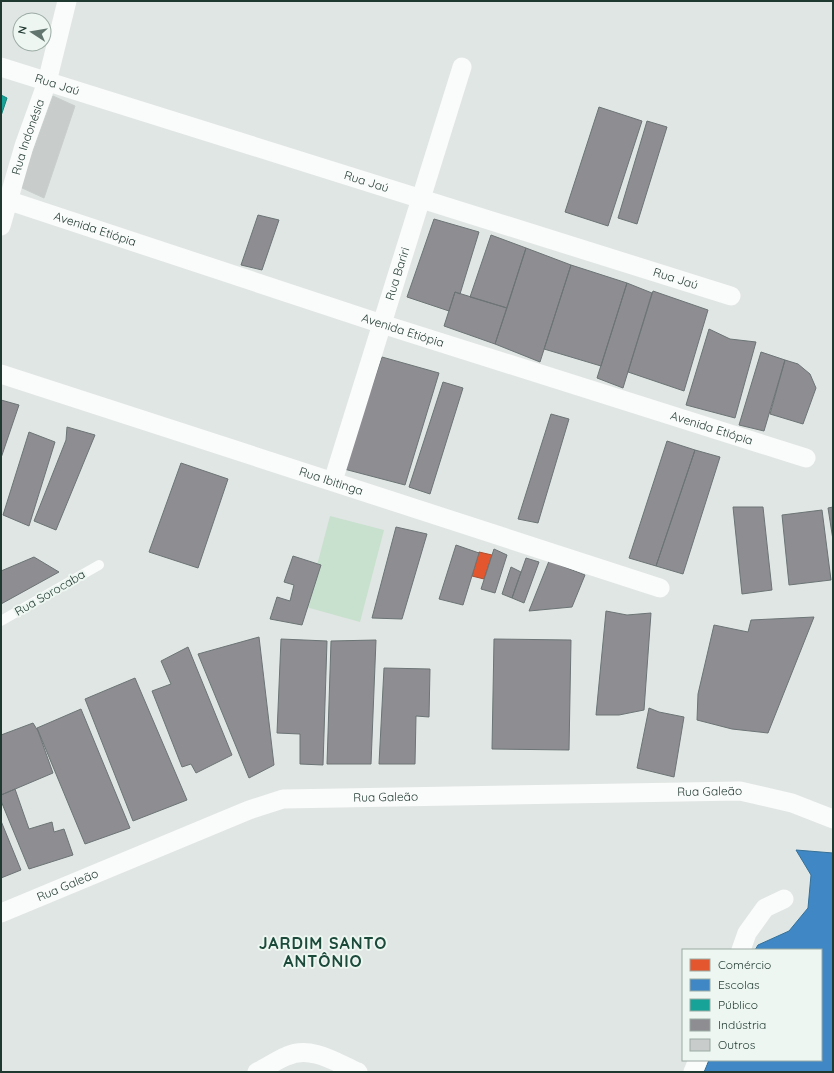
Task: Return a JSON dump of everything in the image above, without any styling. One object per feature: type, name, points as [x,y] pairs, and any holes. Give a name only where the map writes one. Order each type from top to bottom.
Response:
[{"type":"street","name":"Rua Indonésia","points":[[1,226],[5,199],[47,82],[67,1]]},
{"type":"street","name":"Rua Jaú","points":[[1,67],[731,296]]},
{"type":"street","name":"Rua Bariri","points":[[333,481],[462,68]]},
{"type":"street","name":"Avenida Etiópia","points":[[5,199],[382,324],[806,458]]},
{"type":"street","name":"Rua Ibitinga","points":[[1,374],[660,588]]},
{"type":"street","name":"Rua Galeão","points":[[1,913],[249,810],[283,798],[740,791],[792,803],[833,819]]},
{"type":"street","points":[[741,949],[747,933],[765,908],[784,899]]},
{"type":"street","points":[[257,1072],[289,1055],[313,1053],[358,1072]]},
{"type":"street","points":[[693,1072],[698,1061]]},
{"type":"lane","name":"Rua Sorocaba","points":[[1,621],[99,565]]},
{"type":"green space","points":[[330,516],[384,530],[360,622],[306,607]]},
{"type":"building: Comércio","points":[[479,552],[492,555],[484,579],[472,576]]},
{"type":"building: Escolas","points":[[796,850],[833,853],[833,1072],[704,1072],[709,1061],[822,1061],[822,949],[756,949],[758,945],[789,931],[808,908],[811,875]]},
{"type":"building: Público","points":[[1,95],[7,98],[1,116]]},
{"type":"building: Indústria","points":[[599,107],[642,121],[608,226],[565,212]]},
{"type":"building: Indústria","points":[[647,121],[667,127],[637,224],[618,218]]},
{"type":"building: Indústria","points":[[258,215],[279,220],[262,270],[241,265]]},
{"type":"building: Indústria","points":[[434,219],[479,232],[460,294],[455,292],[449,311],[407,297]]},
{"type":"building: Indústria","points":[[491,235],[526,248],[507,308],[470,297]]},
{"type":"building: Indústria","points":[[526,248],[571,265],[540,362],[495,344]]},
{"type":"building: Indústria","points":[[571,265],[627,283],[601,366],[544,349]]},
{"type":"building: Indústria","points":[[627,283],[652,293],[623,388],[597,378]]},
{"type":"building: Indústria","points":[[653,291],[708,310],[684,391],[628,372]]},
{"type":"building: Indústria","points":[[455,292],[507,308],[495,344],[444,326]]},
{"type":"building: Indústria","points":[[709,329],[730,339],[756,342],[735,418],[686,405]]},
{"type":"building: Indústria","points":[[761,352],[785,360],[764,431],[739,425]]},
{"type":"building: Indústria","points":[[382,357],[439,373],[405,485],[344,469]]},
{"type":"building: Indústria","points":[[785,360],[798,364],[810,374],[816,388],[803,424],[770,414]]},
{"type":"building: Indústria","points":[[443,382],[463,388],[430,494],[409,487]]},
{"type":"building: Indústria","points":[[1,400],[19,405],[1,458]]},
{"type":"building: Indústria","points":[[551,414],[569,419],[538,523],[518,519]]},
{"type":"building: Indústria","points":[[67,427],[95,435],[56,530],[34,521],[66,440]]},
{"type":"building: Indústria","points":[[29,432],[55,442],[29,526],[3,515]]},
{"type":"building: Indústria","points":[[667,441],[695,450],[656,566],[629,558]]},
{"type":"building: Indústria","points":[[695,450],[720,457],[683,574],[656,566]]},
{"type":"building: Indústria","points":[[181,463],[228,479],[198,568],[149,552]]},
{"type":"building: Indústria","points":[[733,507],[763,507],[772,590],[742,594]]},
{"type":"building: Indústria","points":[[833,507],[833,540],[828,508]]},
{"type":"building: Indústria","points":[[822,510],[831,580],[789,585],[782,515]]},
{"type":"building: Indústria","points":[[396,527],[427,534],[402,619],[372,618]]},
{"type":"building: Indústria","points":[[456,545],[479,553],[463,605],[439,599]]},
{"type":"building: Indústria","points":[[494,549],[507,555],[495,593],[481,589]]},
{"type":"building: Indústria","points":[[293,556],[321,565],[302,625],[270,619],[277,597],[290,601],[294,585],[284,582]]},
{"type":"building: Indústria","points":[[34,557],[59,572],[1,604],[1,571]]},
{"type":"building: Indústria","points":[[526,558],[539,562],[524,603],[512,598]]},
{"type":"building: Indústria","points":[[549,561],[585,575],[572,607],[529,611]]},
{"type":"building: Indústria","points":[[511,567],[521,572],[512,598],[502,594]]},
{"type":"building: Indústria","points":[[606,611],[627,615],[651,613],[644,710],[619,715],[596,715]]},
{"type":"building: Indústria","points":[[814,617],[768,733],[732,729],[697,720],[698,694],[714,625],[748,632],[751,620]]},
{"type":"building: Indústria","points":[[259,637],[274,765],[249,778],[198,654]]},
{"type":"building: Indústria","points":[[281,639],[327,641],[323,765],[300,764],[300,734],[277,733]]},
{"type":"building: Indústria","points":[[494,639],[571,640],[569,750],[492,749]]},
{"type":"building: Indústria","points":[[376,640],[371,764],[327,764],[331,641]]},
{"type":"building: Indústria","points":[[188,647],[232,755],[196,773],[191,764],[182,767],[152,691],[171,684],[161,661]]},
{"type":"building: Indústria","points":[[384,668],[430,669],[429,717],[416,716],[415,764],[379,764]]},
{"type":"building: Indústria","points":[[135,678],[187,800],[133,821],[85,699]]},
{"type":"building: Indústria","points":[[649,708],[659,712],[684,717],[674,777],[637,768]]},
{"type":"building: Indústria","points":[[81,709],[130,828],[85,844],[37,728]]},
{"type":"building: Indústria","points":[[33,723],[38,731],[53,773],[1,795],[1,735]]},
{"type":"building: Indústria","points":[[15,789],[29,829],[52,822],[54,832],[64,829],[73,855],[29,869],[1,801],[1,795]]},
{"type":"building: Indústria","points":[[1,821],[21,870],[1,878]]},
{"type":"building: Outros","points":[[53,96],[75,106],[44,198],[20,187]]},
{"type":"district","name":"JARDIM SANTO ANTÔNIO","points":[[323,952]]}]
